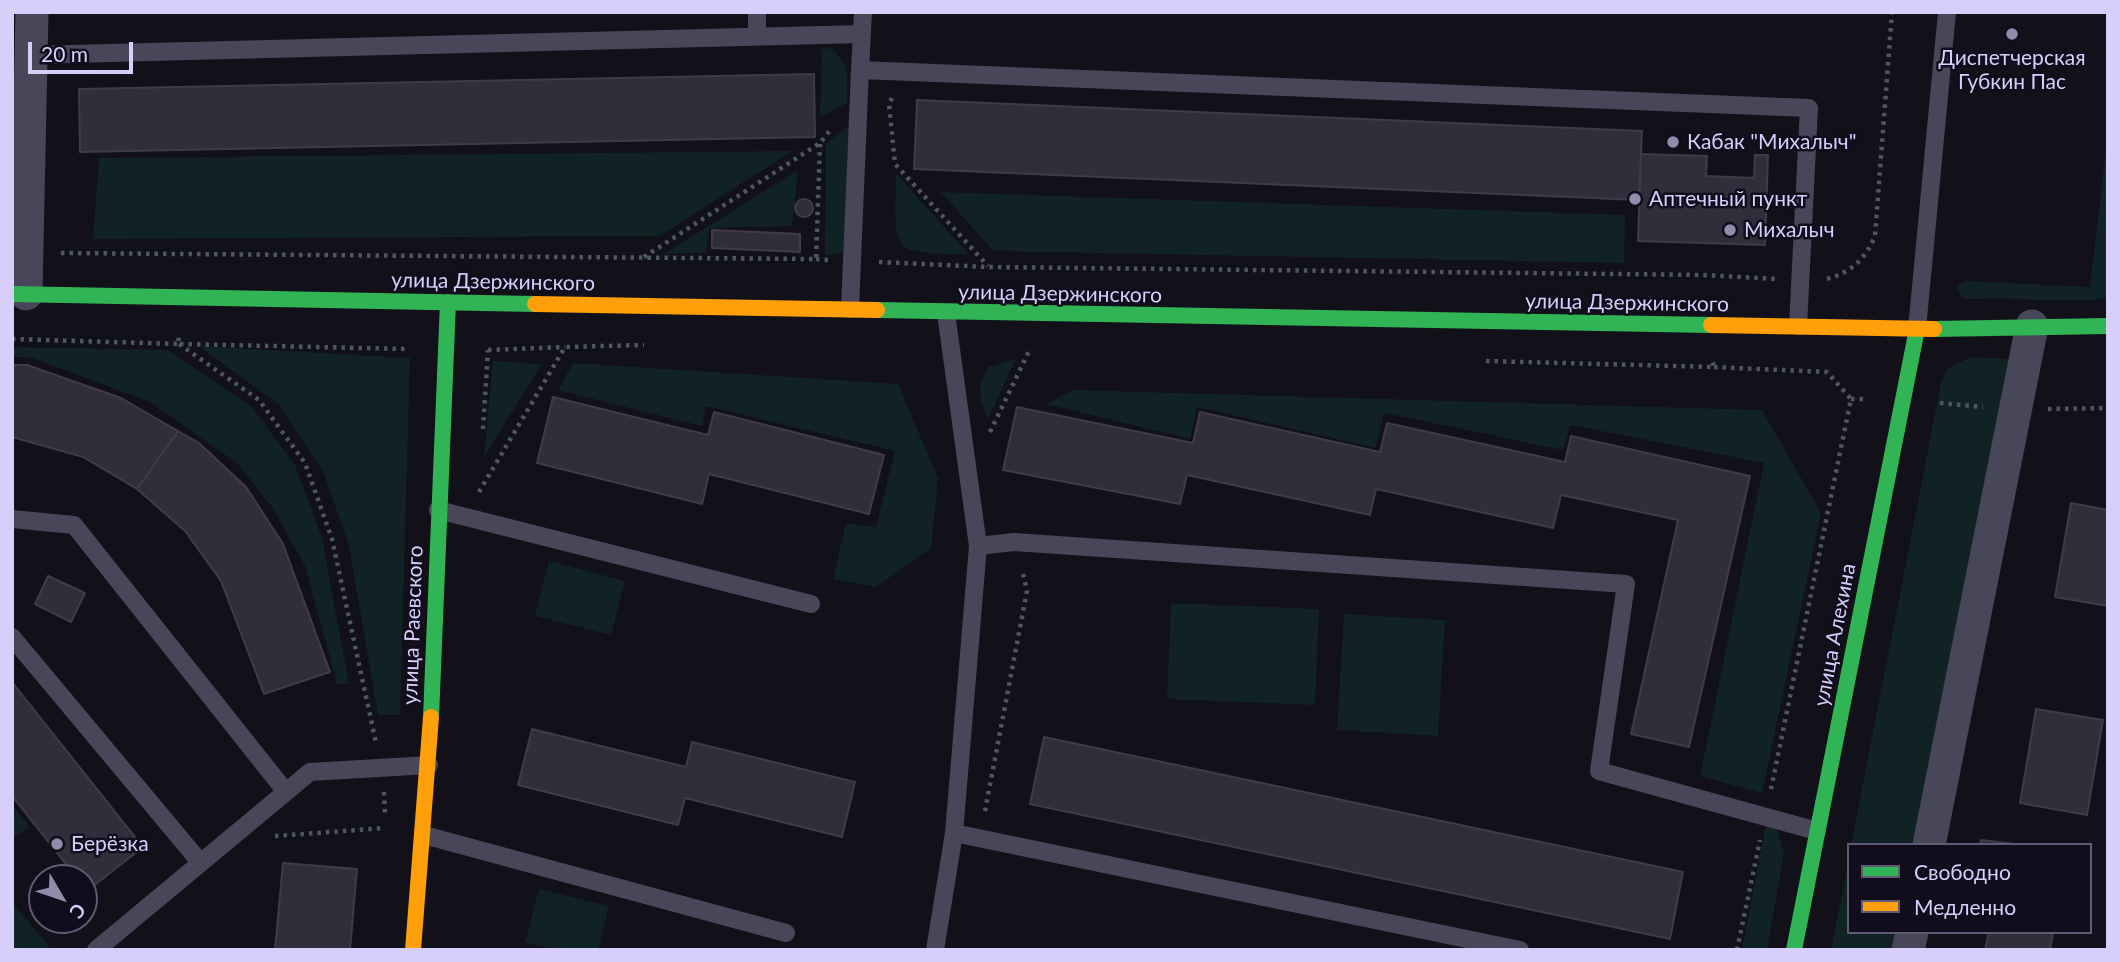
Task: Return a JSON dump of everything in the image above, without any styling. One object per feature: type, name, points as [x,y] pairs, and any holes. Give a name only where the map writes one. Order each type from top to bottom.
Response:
[{"type":"main road","name":"улица Дзержинского","points":[[19,294],[1917,329],[2108,326]]},
{"type":"main road","name":"улица Раевского","points":[[413,950],[429,765],[448,302]]},
{"type":"main road","name":"улица Алехина","points":[[1794,950],[1917,329]]},
{"type":"street","points":[[19,294],[28,252],[32,12]]},
{"type":"street","points":[[1929,843],[2032,326]]},
{"type":"lane","points":[[757,12],[757,35]]},
{"type":"lane","points":[[850,309],[863,12]]},
{"type":"lane","points":[[1917,329],[1947,12]]},
{"type":"lane","points":[[32,55],[862,34]]},
{"type":"lane","points":[[860,70],[1809,108],[1798,326]]},
{"type":"lane","points":[[935,950],[954,833],[978,546],[946,313]]},
{"type":"lane","points":[[438,510],[811,604]]},
{"type":"lane","points":[[12,519],[74,525],[286,792]]},
{"type":"lane","points":[[978,546],[1014,542],[1626,584],[1599,771],[1817,831]]},
{"type":"lane","points":[[12,637],[200,862]]},
{"type":"lane","points":[[96,950],[310,772],[429,765]]},
{"type":"lane","points":[[954,833],[1520,950]]},
{"type":"lane","points":[[424,835],[786,933]]},
{"type":"path","points":[[28,252],[816,258],[989,267],[1704,275],[1828,279],[1849,271],[1867,256],[1875,236],[1892,12]]},
{"type":"path","points":[[644,257],[820,143],[837,121]]},
{"type":"path","points":[[816,258],[820,143]]},
{"type":"path","points":[[270,837],[386,828],[383,766],[368,717],[332,539],[306,463],[258,400],[179,344],[445,350],[648,345]]},
{"type":"path","points":[[479,492],[565,347]]},
{"type":"path","points":[[987,439],[1030,349],[1017,349]]},
{"type":"path","points":[[1714,367],[1827,372],[1851,399],[1737,950]]},
{"type":"path","points":[[983,822],[1027,591],[1014,542]]},
{"type":"shaded area","points":[[832,48],[847,67],[847,103],[820,117],[822,49]]},
{"type":"shaded area","points":[[848,126],[845,253],[825,255],[826,144]]},
{"type":"shaded area","points":[[2108,131],[2108,297],[2096,300],[1966,299],[1960,296],[1957,286],[1965,281],[2090,287]]},
{"type":"shaded area","points":[[792,151],[660,236],[93,239],[99,158]]},
{"type":"shaded area","points":[[798,170],[792,226],[709,228],[706,253],[664,254]]},
{"type":"shaded area","points":[[896,174],[969,254],[923,253],[910,250],[902,244],[897,234]]},
{"type":"shaded area","points":[[941,192],[1625,215],[1624,263],[993,251]]},
{"type":"shaded area","points":[[199,346],[410,358],[400,715],[378,715],[349,546],[323,471],[279,405]]},
{"type":"shaded area","points":[[12,347],[168,350],[251,406],[295,465],[322,538],[349,684],[337,684],[305,566],[272,507],[237,463],[150,402],[30,357],[12,357]]},
{"type":"shaded area","points":[[1971,357],[2009,359],[1916,843],[1851,843],[1941,383],[1948,368]]},
{"type":"shaded area","points":[[1016,359],[988,419],[980,393],[984,375],[988,367]]},
{"type":"shaded area","points":[[493,361],[542,364],[484,457]]},
{"type":"shaded area","points":[[573,363],[898,384],[938,478],[931,548],[876,587],[833,579],[846,523],[876,527],[895,451],[706,406],[702,426],[558,390]]},
{"type":"shaded area","points":[[1073,390],[1762,410],[1821,513],[1762,793],[1700,776],[1764,463],[1570,425],[1563,450],[1384,413],[1376,448],[1197,407],[1190,439],[1046,404]]},
{"type":"shaded area","points":[[549,561],[625,581],[611,635],[535,616]]},
{"type":"shaded area","points":[[1171,603],[1319,609],[1315,705],[1167,699]]},
{"type":"shaded area","points":[[1344,614],[1445,620],[1438,736],[1337,730]]},
{"type":"shaded area","points":[[12,805],[30,827],[12,839]]},
{"type":"shaded area","points":[[1766,823],[1777,829],[1784,853],[1767,950],[1742,950]]},
{"type":"shaded area","points":[[1847,868],[1847,934],[1899,934],[1895,950],[1831,950]]},
{"type":"shaded area","points":[[539,889],[609,906],[598,950],[557,950],[525,942]]},
{"type":"shaded area","points":[[12,902],[28,921],[28,934],[39,934],[52,950],[12,950]]},
{"type":"building","points":[[814,74],[815,137],[80,152],[79,89]]},
{"type":"building","points":[[917,100],[1642,131],[1639,200],[914,169]]},
{"type":"building","points":[[1641,154],[1707,156],[1706,176],[1754,178],[1755,155],[1768,155],[1765,245],[1638,241]]},
{"type":"building","points":[[804,199],[810,202],[813,208],[810,214],[804,217],[798,214],[795,208],[798,202]]},
{"type":"building","points":[[712,230],[800,234],[800,252],[712,248]]},
{"type":"building","points":[[12,365],[27,365],[121,398],[178,431],[137,489],[83,457],[12,437]]},
{"type":"building","points":[[553,397],[708,435],[714,412],[884,455],[869,514],[709,474],[702,504],[537,463]]},
{"type":"building","points":[[1017,407],[1193,443],[1200,412],[1380,452],[1387,423],[1565,462],[1571,436],[1750,476],[1689,747],[1631,734],[1678,520],[1561,495],[1553,528],[1376,489],[1370,515],[1187,475],[1180,504],[1003,470]]},
{"type":"building","points":[[178,431],[199,443],[246,487],[283,544],[330,672],[264,694],[221,581],[185,531],[137,489]]},
{"type":"building","points":[[2071,503],[2108,510],[2108,606],[2055,597]]},
{"type":"building","points":[[48,576],[85,593],[71,622],[35,604]]},
{"type":"building","points":[[12,682],[143,847],[98,882],[98,864],[66,864],[12,796]]},
{"type":"building","points":[[2036,709],[2103,720],[2087,815],[2020,803]]},
{"type":"building","points":[[532,729],[686,767],[692,742],[855,782],[842,837],[685,798],[678,825],[518,785]]},
{"type":"building","points":[[1044,737],[1683,872],[1670,939],[1030,804]]},
{"type":"building","points":[[1981,840],[2006,843],[1980,843]]},
{"type":"building","points":[[283,863],[357,869],[350,950],[275,950]]},
{"type":"building","points":[[1989,934],[2053,934],[2050,950],[1985,950]]},
{"type":"traffic: fast","points":[[12,294],[535,304]]},
{"type":"traffic: fast","points":[[431,717],[448,302]]},
{"type":"traffic: fast","points":[[877,310],[1711,325]]},
{"type":"traffic: fast","points":[[1934,329],[2108,326]]},
{"type":"traffic: fast","points":[[1794,950],[1917,329]]},
{"type":"traffic: slow","points":[[535,304],[877,310]]},
{"type":"traffic: slow","points":[[1711,325],[1934,329]]},
{"type":"traffic: slow","points":[[413,950],[431,717]]},
{"type":"place","name":"Диспетчерская Губкин Пас","points":[[2012,34]]},
{"type":"place","name":"Кабак \"Михалыч\"","points":[[1673,142]]},
{"type":"place","name":"Аптечный пункт","points":[[1635,199]]},
{"type":"place","name":"Михалыч","points":[[1730,230]]},
{"type":"place","name":"Берёзка","points":[[57,844]]}]
